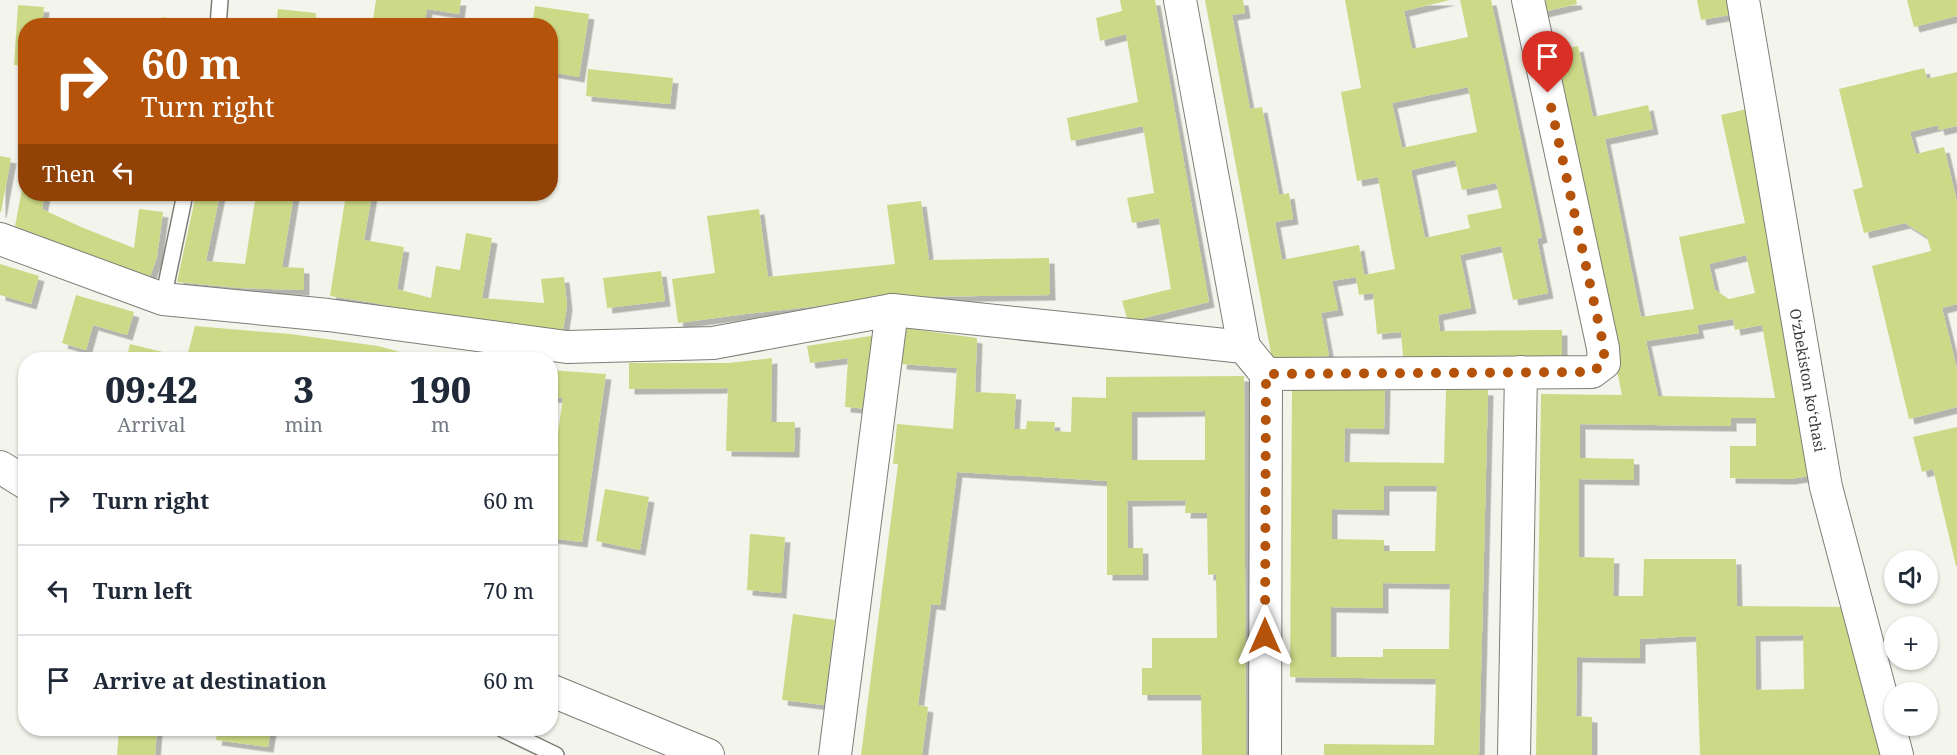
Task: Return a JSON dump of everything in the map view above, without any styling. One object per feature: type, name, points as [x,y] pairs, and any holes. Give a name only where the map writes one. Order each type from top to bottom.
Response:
[{"type":"street","points":[[1180,0],[1244,347],[1266,374],[1265,755]]},
{"type":"street","points":[[1266,374],[1592,372],[1604,363],[1604,348],[1528,0]]},
{"type":"street","name":"Oʻzbekiston koʻchasi","points":[[1743,0],[1826,487],[1897,755]]},
{"type":"street","points":[[0,239],[163,299],[328,315],[567,347],[713,343],[892,310],[1244,347]]},
{"type":"street","points":[[835,755],[892,310]]},
{"type":"street","points":[[1514,755],[1521,372]]},
{"type":"street","points":[[0,467],[18,478]]},
{"type":"street","points":[[558,693],[708,755]]},
{"type":"lane","points":[[219,18],[220,0]]},
{"type":"lane","points":[[163,299],[184,201]]},
{"type":"lane","points":[[517,736],[556,755]]},
{"type":"building","points":[[376,0],[461,0],[459,14],[427,9],[425,18],[373,18]]},
{"type":"building","points":[[1120,0],[1155,0],[1209,302],[1128,322],[1122,301],[1171,289],[1159,218],[1132,223],[1127,198],[1154,193],[1143,126],[1071,141],[1067,118],[1138,102],[1126,34],[1100,41],[1096,18],[1122,11]]},
{"type":"building","points":[[1205,0],[1243,0],[1245,13],[1232,15],[1250,109],[1262,107],[1279,195],[1289,193],[1293,219],[1275,222],[1282,260],[1359,245],[1364,275],[1395,269],[1378,177],[1357,181],[1341,92],[1361,88],[1345,0],[1450,0],[1404,11],[1412,49],[1468,37],[1460,0],[1491,0],[1542,237],[1537,239],[1548,293],[1513,300],[1501,246],[1460,255],[1471,308],[1438,315],[1440,331],[1562,330],[1562,356],[1403,357],[1401,332],[1377,334],[1373,293],[1359,295],[1356,277],[1332,281],[1338,310],[1321,313],[1329,356],[1272,359]],"holes":[[[1468,87],[1477,132],[1402,148],[1392,103]],[[1455,160],[1462,190],[1496,183],[1502,208],[1467,215],[1470,228],[1425,238],[1411,170]]]},
{"type":"building","points":[[1541,0],[1576,0],[1577,4],[1543,12]]},
{"type":"building","points":[[1697,0],[1732,0],[1735,14],[1701,20]]},
{"type":"building","points":[[1907,0],[1957,0],[1957,16],[1914,27]]},
{"type":"building","points":[[18,5],[44,7],[43,18],[18,18],[18,65],[14,65]]},
{"type":"building","points":[[535,6],[589,14],[579,77],[558,73],[558,18],[533,18]]},
{"type":"building","points":[[278,9],[316,13],[316,18],[277,18]]},
{"type":"building","points":[[1578,46],[1593,117],[1648,105],[1653,129],[1605,139],[1641,317],[1694,309],[1679,237],[1745,223],[1721,115],[1747,109],[1816,475],[1790,479],[1730,478],[1730,446],[1756,446],[1756,418],[1731,418],[1731,426],[1580,424],[1580,458],[1634,459],[1634,480],[1579,479],[1579,557],[1614,558],[1613,596],[1643,596],[1644,559],[1736,559],[1737,606],[1845,607],[1889,755],[1700,755],[1696,636],[1640,639],[1640,658],[1577,657],[1576,716],[1592,717],[1592,755],[1536,755],[1541,394],[1622,395],[1552,51]],"holes":[[[1746,255],[1755,293],[1729,299],[1715,290],[1709,264]],[[1733,319],[1735,330],[1762,325],[1775,398],[1658,396],[1646,341],[1699,333],[1697,325]],[[1803,635],[1804,689],[1756,690],[1755,636]]]},
{"type":"building","points":[[1924,68],[1927,79],[1957,72],[1957,126],[1939,130],[1938,125],[1910,132],[1916,154],[1944,147],[1957,202],[1957,304],[1942,308],[1957,369],[1957,407],[1909,419],[1872,266],[1931,251],[1927,237],[1905,223],[1864,233],[1853,190],[1863,187],[1839,89]]},
{"type":"building","points":[[588,69],[673,78],[670,104],[586,96]]},
{"type":"building","points":[[0,156],[11,158],[1,212],[0,212]]},
{"type":"building","points":[[20,201],[44,201],[42,209],[134,248],[139,209],[163,212],[157,257],[148,282],[70,252],[15,226]]},
{"type":"building","points":[[194,201],[219,201],[206,261],[245,264],[255,201],[293,201],[282,267],[304,268],[304,290],[240,288],[177,282]]},
{"type":"building","points":[[345,201],[371,201],[364,240],[404,247],[397,289],[431,298],[436,266],[460,270],[466,233],[492,238],[482,298],[544,303],[541,279],[564,277],[567,305],[563,331],[428,316],[375,303],[330,296]]},
{"type":"building","points":[[921,201],[929,260],[1049,258],[1050,295],[899,297],[678,323],[672,279],[715,273],[707,216],[759,209],[768,277],[895,264],[887,205]]},
{"type":"building","points":[[0,264],[39,276],[31,304],[0,295]]},
{"type":"building","points":[[661,271],[665,301],[607,308],[603,278]]},
{"type":"building","points":[[76,295],[134,312],[127,335],[93,325],[86,350],[62,343]]},
{"type":"building","points":[[195,326],[290,334],[378,346],[400,352],[188,352]]},
{"type":"building","points":[[904,328],[977,338],[975,392],[1016,394],[1014,429],[1026,429],[1027,421],[1055,422],[1054,431],[1071,432],[1072,397],[1106,398],[1106,377],[1244,376],[1246,755],[1202,755],[1201,695],[1142,695],[1142,668],[1152,668],[1152,638],[1217,638],[1216,574],[1208,575],[1207,513],[1185,513],[1186,500],[1127,501],[1128,548],[1143,548],[1143,575],[1107,575],[1107,481],[957,472],[940,605],[931,604],[918,705],[928,707],[922,755],[861,755],[898,464],[893,464],[897,424],[953,429],[957,368],[901,364]],"holes":[[[1205,411],[1205,460],[1132,460],[1132,412]]]},
{"type":"building","points":[[877,335],[870,409],[845,407],[848,358],[810,363],[807,346]]},
{"type":"building","points":[[130,344],[163,352],[128,352]]},
{"type":"building","points":[[772,358],[771,422],[795,422],[794,452],[726,451],[728,388],[629,389],[629,363],[728,363]]},
{"type":"building","points":[[558,371],[606,374],[582,542],[558,539],[558,432],[563,398],[558,398]]},
{"type":"building","points":[[1292,385],[1385,385],[1384,429],[1345,428],[1344,462],[1444,463],[1446,389],[1488,390],[1479,755],[1324,755],[1324,744],[1434,745],[1436,679],[1290,677]],"holes":[[[1384,486],[1437,486],[1435,551],[1384,551],[1384,540],[1332,539],[1332,509],[1384,510]],[[1383,583],[1450,584],[1449,649],[1383,649],[1383,657],[1331,657],[1331,607],[1383,608]]]},
{"type":"building","points":[[1957,427],[1956,566],[1933,469],[1922,472],[1913,437]]},
{"type":"building","points":[[605,489],[649,497],[640,550],[596,541]]},
{"type":"building","points":[[750,534],[785,537],[781,593],[747,590]]},
{"type":"building","points":[[793,614],[835,620],[824,705],[782,700]]},
{"type":"building","points":[[118,736],[156,736],[155,755],[117,755]]},
{"type":"building","points":[[217,736],[270,736],[268,747],[216,740]]},
{"type":"route","points":[[1265,636],[1266,374],[1592,372],[1604,363],[1604,348],[1548,93]]}]
